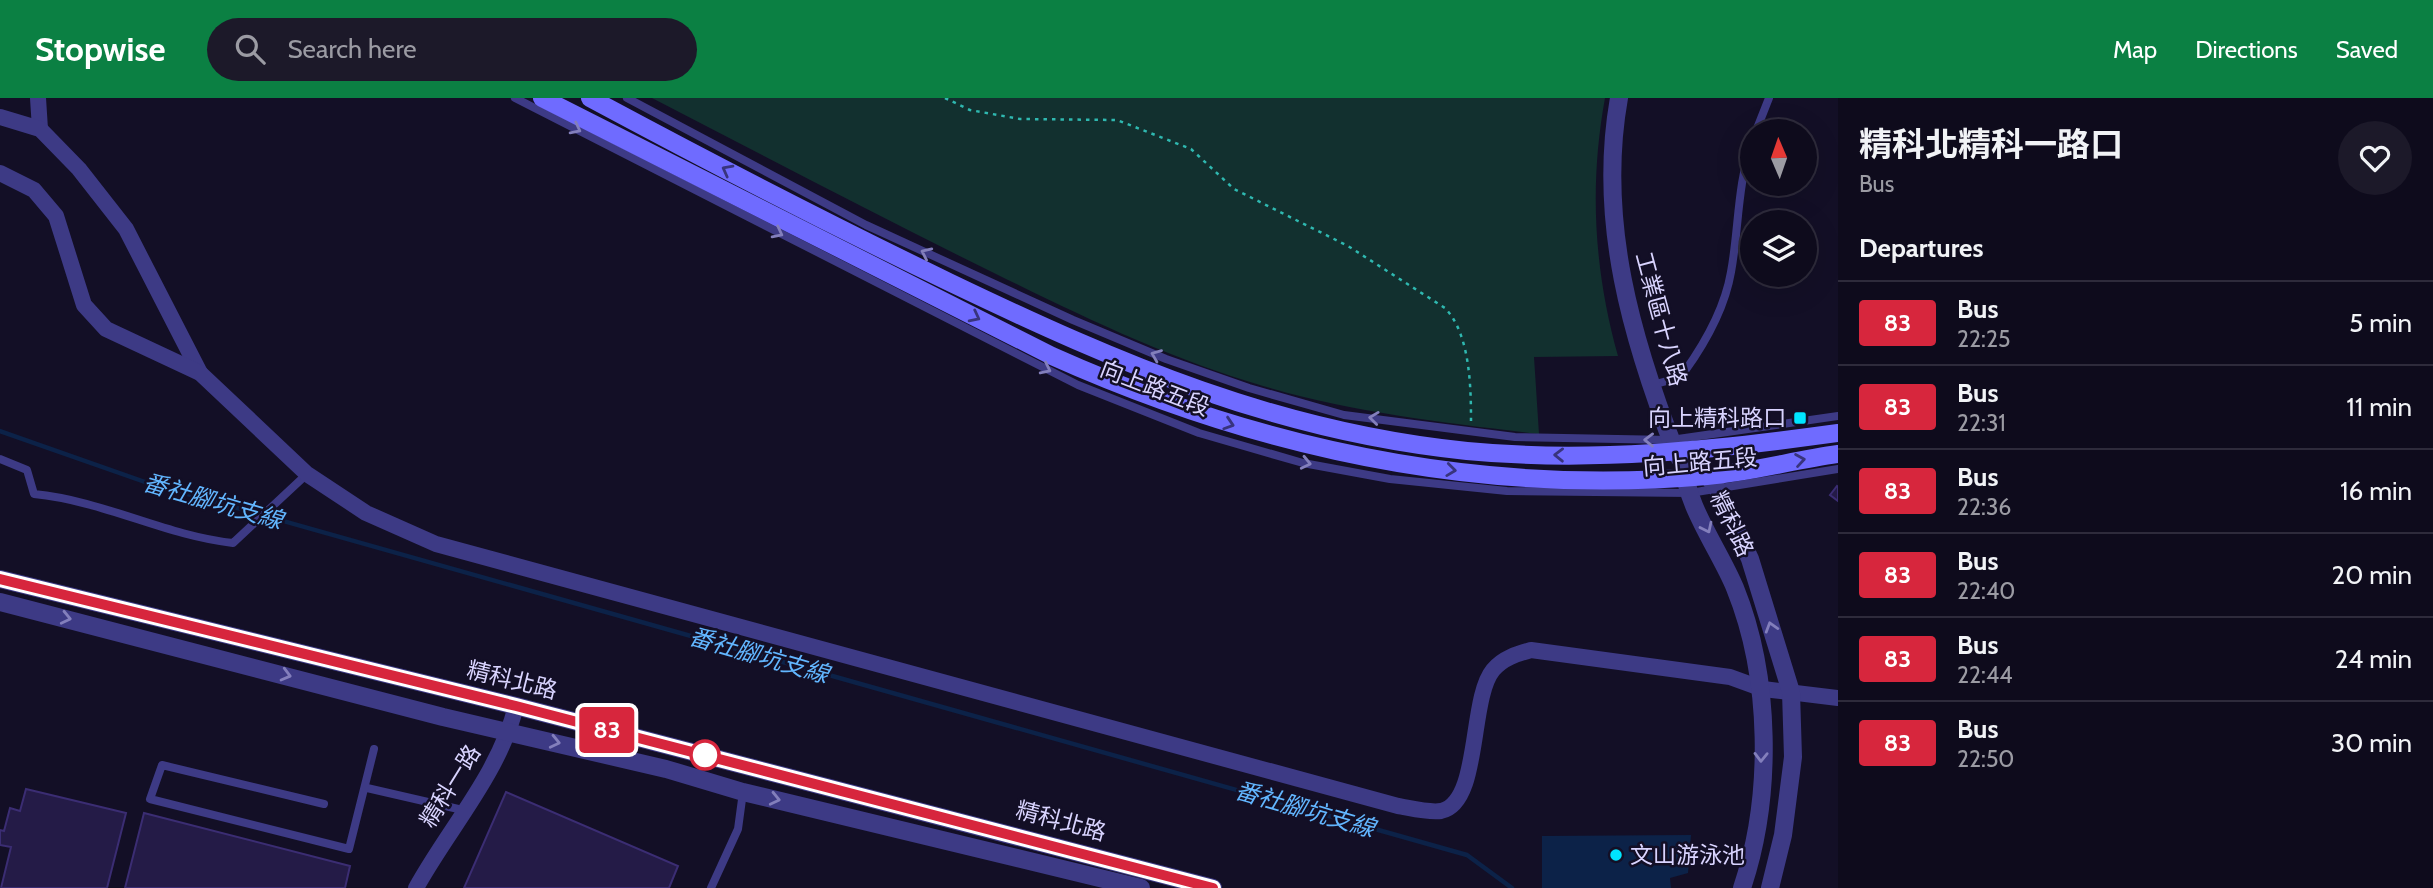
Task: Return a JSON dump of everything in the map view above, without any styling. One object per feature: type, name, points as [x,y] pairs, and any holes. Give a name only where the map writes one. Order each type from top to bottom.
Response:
[{"type":"main road","name":"向上路五段","points":[[542,98],[1052,356],[1195,413],[1273,438],[1399,464],[1523,479],[1681,465],[1838,433]]},
{"type":"main road","name":"向上路五段","points":[[590,98],[861,240],[1072,340],[1147,372],[1258,411],[1392,441],[1468,451],[1681,465],[1713,483],[1838,454]]},
{"type":"street","points":[[38,98],[40,129]]},
{"type":"street","name":"工業區十八路","points":[[1619,98],[1612,142],[1618,262],[1628,309],[1681,465]]},
{"type":"street","points":[[0,117],[40,129],[79,169],[126,229],[200,373]]},
{"type":"street","points":[[0,173],[34,190],[56,216],[83,305],[106,329],[200,373],[307,474],[366,513],[436,544],[1398,806],[1441,811],[1457,802],[1467,780],[1475,725],[1492,671],[1508,657],[1531,650],[1730,677],[1763,689],[1838,698]]},
{"type":"street","name":"精科路","points":[[1681,465],[1735,589],[1763,689],[1758,816],[1742,888]]},
{"type":"street","name":"精科路","points":[[1713,483],[1750,559],[1791,692],[1793,757],[1783,835],[1770,888]]},
{"type":"street","name":"精科北路","points":[[0,579],[516,706],[1213,888]]},
{"type":"street","name":"精科北路","points":[[0,602],[666,769],[743,792],[1141,888]]},
{"type":"street","name":"精科一路","points":[[416,888],[437,849],[467,811],[510,732],[516,706]]},
{"type":"lane","name":"向上路五段","points":[[515,98],[1052,372],[1125,405],[1199,433],[1303,463],[1390,479],[1507,491],[1681,465],[1838,416]]},
{"type":"lane","name":"向上路五段","points":[[628,98],[866,225],[1073,320],[1166,359],[1250,388],[1344,415],[1515,437],[1681,465]]},
{"type":"lane","points":[[1761,119],[1769,98]]},
{"type":"lane","points":[[1652,386],[1678,378],[1695,357],[1711,326],[1731,275],[1740,188]]},
{"type":"lane","points":[[0,459],[27,470],[34,494],[72,498],[142,519],[155,526],[233,543],[307,474]]},
{"type":"lane","name":"向上路五段","points":[[1713,483],[1838,469]]},
{"type":"lane","points":[[324,804],[162,765],[150,799],[349,849],[374,749]]},
{"type":"lane","points":[[366,788],[467,811]]},
{"type":"lane","points":[[711,888],[738,829],[743,792]]},
{"type":"path","points":[[945,98],[970,110],[1020,119],[1117,120],[1191,149],[1234,188],[1348,246],[1445,308],[1456,320],[1471,394],[1471,431]]},
{"type":"green space","points":[[652,98],[1605,98],[1597,163],[1596,228],[1604,292],[1618,356],[1534,357],[1539,434],[1400,416],[1263,386],[1194,363],[1094,321],[909,231]]},
{"type":"water","name":"文山游泳池","points":[[1691,835],[1688,873],[1670,878],[1671,888],[1542,888],[1542,836]]},
{"type":"building","points":[[1838,487],[1838,501],[1830,495]]},
{"type":"building","points":[[26,789],[126,813],[107,888],[1,888],[11,847],[0,845],[0,830],[4,831],[10,808],[20,811]]},
{"type":"building","points":[[506,792],[678,866],[669,888],[464,888]]},
{"type":"building","points":[[144,813],[350,866],[345,888],[125,888]]},
{"type":"waterway","name":"番社腳坑支線","points":[[0,431],[145,482],[1467,855],[1512,888]]},
{"type":"bus line","name":"83","points":[[0,579],[516,706],[962,820],[1213,888]]},
{"type":"place","name":"向上精科路口","points":[[1800,418]]},
{"type":"place","name":"文山游泳池","points":[[1616,855]]}]
